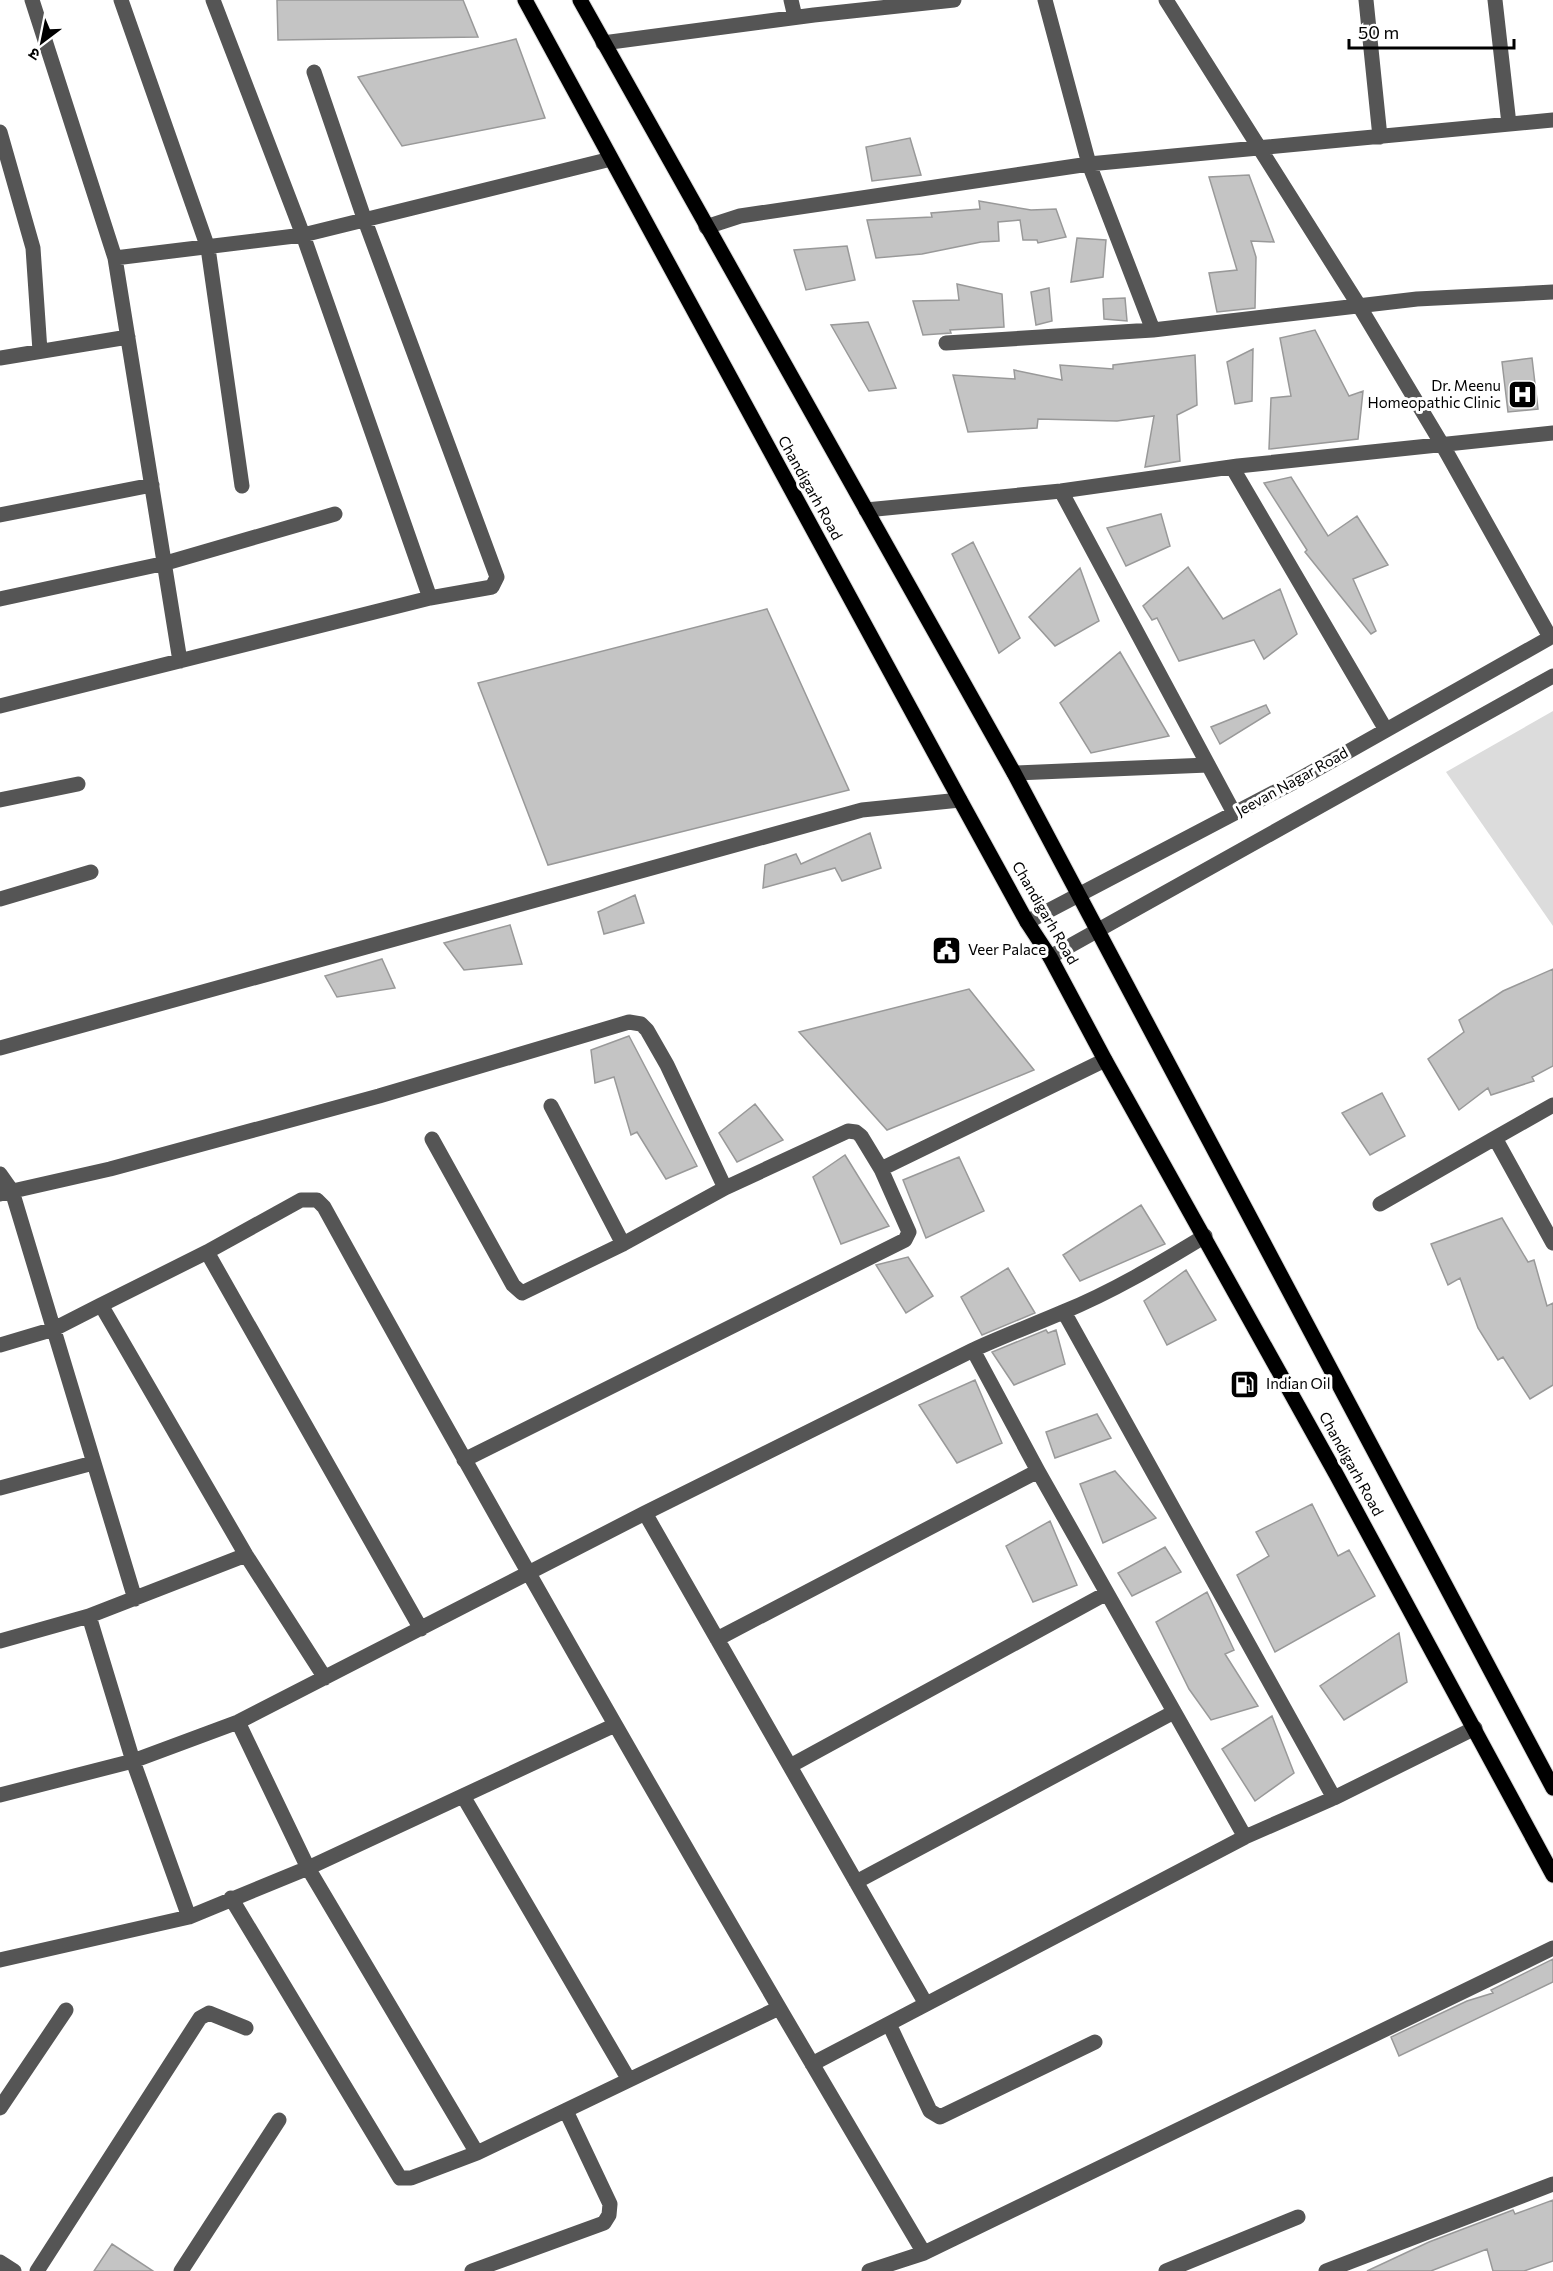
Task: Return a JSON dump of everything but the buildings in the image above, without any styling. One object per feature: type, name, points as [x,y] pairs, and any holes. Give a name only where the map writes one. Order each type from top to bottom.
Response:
[{"type":"main road","name":"Chandigarh Road","points":[[525,0],[960,800],[1205,1236],[1475,1728],[1553,1875]]},
{"type":"main road","name":"Chandigarh Road","points":[[580,0],[1014,773],[1553,1788]]},
{"type":"street","points":[[32,0],[115,258],[180,661]]},
{"type":"street","points":[[121,0],[208,248],[242,486]]},
{"type":"street","points":[[213,0],[303,235],[430,598]]},
{"type":"street","points":[[791,0],[795,17]]},
{"type":"street","points":[[603,43],[915,2],[954,0]]},
{"type":"street","points":[[1046,0],[1089,164],[1152,330]]},
{"type":"street","points":[[1166,0],[1359,304],[1552,637]]},
{"type":"street","points":[[1366,0],[1380,137]]},
{"type":"street","points":[[1495,0],[1509,124]]},
{"type":"street","points":[[0,706],[430,598],[492,587],[497,577],[364,218],[314,72]]},
{"type":"street","points":[[706,227],[740,216],[1089,164],[1553,120]]},
{"type":"street","points":[[0,132],[33,248],[40,351]]},
{"type":"street","points":[[115,258],[303,235],[364,218],[611,159]]},
{"type":"street","points":[[946,343],[1152,330],[1359,304],[1553,292]]},
{"type":"street","points":[[0,358],[128,337]]},
{"type":"street","points":[[866,510],[1060,490],[1232,466],[1553,433]]},
{"type":"street","points":[[1232,466],[1386,730]]},
{"type":"street","points":[[0,515],[152,485]]},
{"type":"street","points":[[1060,490],[1234,813]]},
{"type":"street","points":[[0,599],[166,563],[335,514]]},
{"type":"street","name":"Jeevan Nagar Road","points":[[1027,922],[1234,813],[1552,637]]},
{"type":"street","points":[[1050,957],[1553,676]]},
{"type":"street","points":[[1014,773],[1208,765]]},
{"type":"street","points":[[0,800],[78,784]]},
{"type":"street","points":[[0,1048],[862,810],[960,800]]},
{"type":"street","points":[[0,899],[91,872]]},
{"type":"street","points":[[6,1193],[110,1169],[379,1096],[629,1022],[641,1024],[647,1030],[667,1065],[725,1188]]},
{"type":"street","points":[[881,1169],[1105,1060]]},
{"type":"street","points":[[1380,1204],[1553,1105]]},
{"type":"street","points":[[551,1106],[623,1244]]},
{"type":"street","points":[[432,1139],[519,1291],[526,1292],[623,1244],[725,1188],[848,1131],[856,1132],[861,1136],[881,1169],[909,1232],[905,1240],[464,1460]]},
{"type":"street","points":[[1495,1138],[1553,1243]]},
{"type":"street","points":[[0,1173],[54,1329],[135,1599]]},
{"type":"street","points":[[0,1345],[54,1329],[207,1252],[301,1200],[319,1201],[615,1725],[924,2253]]},
{"type":"street","points":[[0,1795],[133,1761],[238,1722],[645,1513],[973,1350],[1016,1329],[1064,1312],[1138,1275],[1205,1236]]},
{"type":"street","points":[[207,1252],[421,1629]]},
{"type":"street","points":[[101,1305],[246,1555],[325,1678]]},
{"type":"street","points":[[1064,1312],[1334,1798]]},
{"type":"street","points":[[973,1350],[1038,1471],[1245,1837]]},
{"type":"street","points":[[0,1488],[93,1463]]},
{"type":"street","points":[[717,1639],[1038,1471]]},
{"type":"street","points":[[645,1513],[926,2004]]},
{"type":"street","points":[[0,1641],[89,1616],[246,1555]]},
{"type":"street","points":[[790,1766],[1107,1593]]},
{"type":"street","points":[[89,1616],[133,1761],[189,1917]]},
{"type":"street","points":[[856,1882],[1174,1712]]},
{"type":"street","points":[[238,1722],[308,1868],[477,2153]]},
{"type":"street","points":[[0,1960],[189,1917],[308,1868],[615,1725]]},
{"type":"street","points":[[812,2064],[1245,1837],[1334,1798],[1475,1728]]},
{"type":"street","points":[[463,1796],[629,2080]]},
{"type":"street","points":[[231,1898],[400,2178],[411,2178],[477,2153],[779,2008]]},
{"type":"street","points":[[869,2271],[924,2253],[1553,1948]]},
{"type":"street","points":[[0,2108],[66,2010]]},
{"type":"street","points":[[37,2271],[200,2018],[209,2013],[246,2028]]},
{"type":"street","points":[[889,2024],[930,2111],[940,2117],[1095,2042]]},
{"type":"street","points":[[472,2271],[604,2223],[608,2218],[610,2204],[566,2111]]},
{"type":"street","points":[[181,2271],[279,2120]]},
{"type":"street","points":[[1326,2271],[1553,2184]]},
{"type":"street","points":[[1166,2271],[1298,2217]]},
{"type":"street","points":[[0,2262],[14,2271]]},
{"type":"shaded area","points":[[1553,711],[1553,926],[1446,772]]},
{"type":"place","name":"Dr. Meenu Homeopathic Clinic","points":[[1522,395]]},
{"type":"place","name":"Veer Palace","points":[[947,950]]},
{"type":"place","name":"Indian Oil","points":[[1245,1384]]}]
